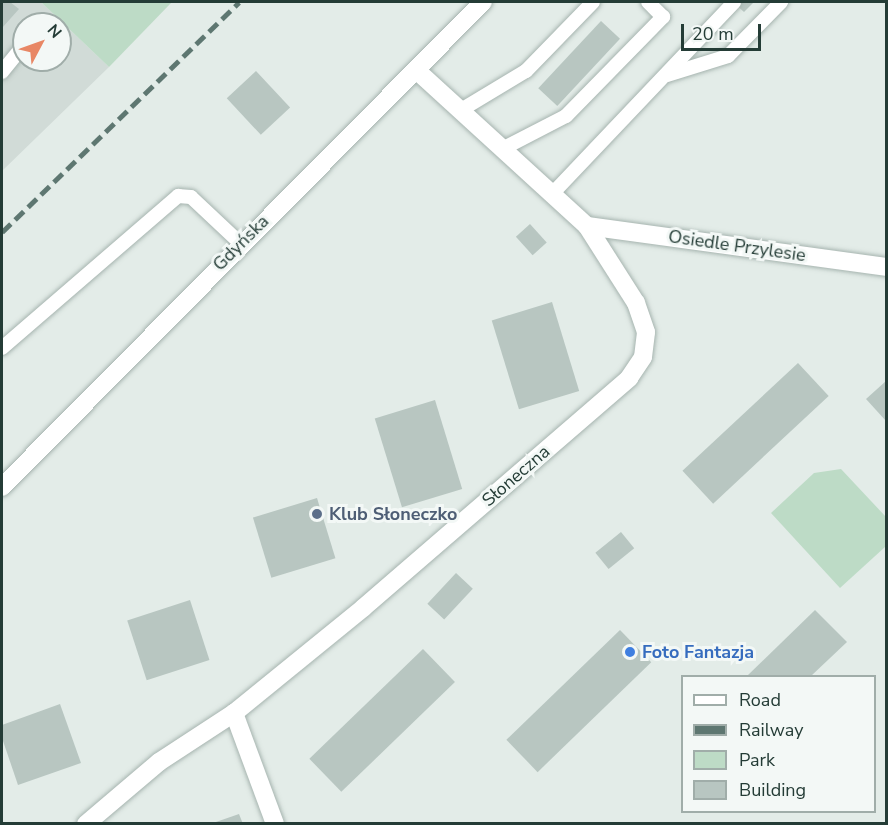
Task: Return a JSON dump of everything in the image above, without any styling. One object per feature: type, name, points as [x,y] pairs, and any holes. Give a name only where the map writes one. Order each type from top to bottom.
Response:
[{"type":"street","name":"Gdyńska","points":[[2,487],[241,243],[483,2]]},
{"type":"street","name":"Słoneczna","points":[[86,824],[159,762],[234,713],[363,608],[629,378],[643,357],[646,332],[636,303],[587,226],[554,193],[416,70]]},
{"type":"street","name":"Osiedle Przylesie","points":[[587,226],[886,267]]},
{"type":"street","points":[[234,713],[275,824]]},
{"type":"lane","points":[[461,110],[526,71],[593,2]]},
{"type":"lane","points":[[504,148],[566,116],[663,17],[648,2]]},
{"type":"lane","points":[[665,76],[728,56],[781,2]]},
{"type":"lane","points":[[554,193],[734,3]]},
{"type":"lane","points":[[2,72],[12,60]]},
{"type":"lane","points":[[2,348],[178,196],[191,197],[241,243]]},
{"type":"shaded area","points":[[2,2],[41,2],[51,12],[12,12],[12,72],[72,72],[72,32],[109,67],[2,171]]},
{"type":"green space","points":[[41,2],[172,2],[109,67],[72,32],[72,12],[51,12]]},
{"type":"green space","points":[[841,469],[886,517],[886,528],[885,547],[840,588],[771,513],[814,473]]},
{"type":"building","points":[[2,2],[10,2],[19,9],[12,12],[12,17],[2,28]]},
{"type":"building","points":[[733,2],[754,2],[744,12]]},
{"type":"building","points":[[601,21],[620,39],[557,106],[538,88]]},
{"type":"building","points":[[256,71],[290,108],[261,135],[227,98]]},
{"type":"building","points":[[530,224],[547,243],[533,255],[516,237]]},
{"type":"building","points":[[552,302],[579,391],[519,409],[492,320]]},
{"type":"building","points":[[798,363],[829,396],[713,504],[682,471]]},
{"type":"building","points":[[886,381],[886,421],[866,399]]},
{"type":"building","points":[[435,400],[462,489],[402,507],[375,418]]},
{"type":"building","points":[[317,498],[335,558],[271,578],[253,518]]},
{"type":"building","points":[[621,532],[634,548],[609,569],[595,553]]},
{"type":"building","points":[[456,573],[473,589],[444,619],[427,604]]},
{"type":"building","points":[[190,600],[209,660],[147,680],[127,620]]},
{"type":"building","points":[[815,610],[847,642],[812,675],[748,675]]},
{"type":"building","points":[[620,630],[651,662],[538,772],[506,740]]},
{"type":"building","points":[[423,649],[455,682],[341,792],[309,759]]},
{"type":"building","points":[[60,704],[81,763],[18,785],[2,738],[2,725]]},
{"type":"building","points":[[239,814],[243,824],[213,824],[213,823]]},
{"type":"railway","points":[[2,232],[239,2]]},
{"type":"place","name":"Klub Słoneczko","points":[[317,514]]},
{"type":"place","name":"Foto Fantazja","points":[[630,652]]}]
